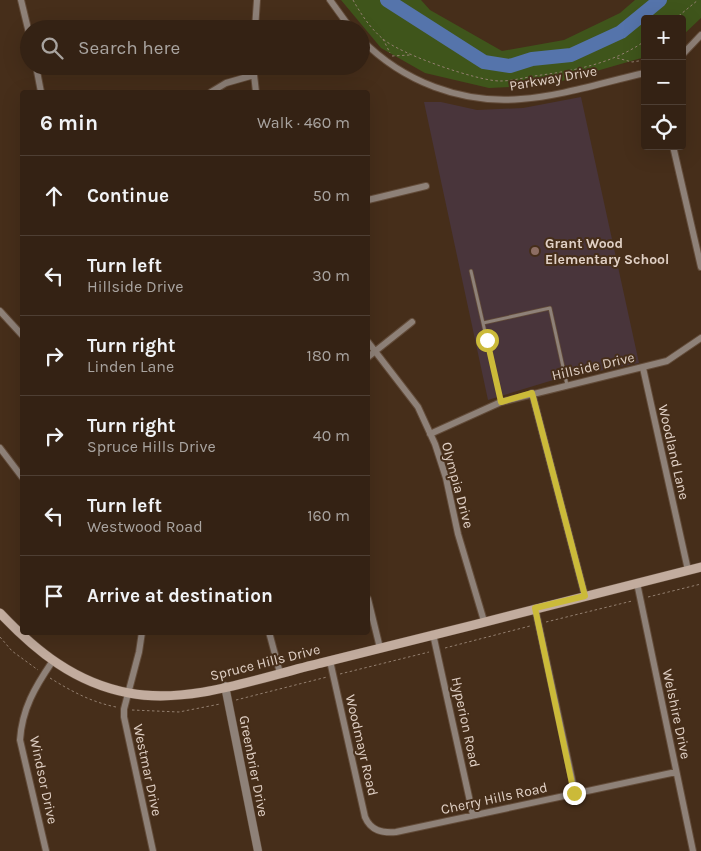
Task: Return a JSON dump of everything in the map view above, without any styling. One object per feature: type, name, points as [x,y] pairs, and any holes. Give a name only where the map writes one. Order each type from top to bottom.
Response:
[{"type":"main road","name":"Spruce Hills Drive","points":[[20,635],[52,662],[77,676],[128,693],[184,696],[701,567]]},
{"type":"main road","name":"Spruce Hills Drive","points":[[0,613],[20,634]]},
{"type":"street","points":[[21,0],[26,20]]},
{"type":"street","points":[[256,20],[257,0]]},
{"type":"street","points":[[330,0],[344,20]]},
{"type":"street","points":[[686,51],[701,35]]},
{"type":"street","name":"Parkway Drive","points":[[370,48],[396,69],[424,84],[482,98],[523,99],[641,74]]},
{"type":"street","points":[[38,75],[41,90]]},
{"type":"street","points":[[214,90],[226,83],[254,75],[256,90]]},
{"type":"street","points":[[673,150],[701,267]]},
{"type":"street","points":[[370,200],[426,186]]},
{"type":"street","points":[[0,311],[20,333]]},
{"type":"street","points":[[370,355],[412,322]]},
{"type":"street","name":"Hillside Drive","points":[[430,434],[501,402],[532,393],[643,368],[672,359],[701,338]]},
{"type":"street","name":"Olympia Drive","points":[[370,345],[418,408],[430,434],[446,478],[458,534],[484,621]]},
{"type":"street","name":"Woodland Lane","points":[[643,368],[688,570]]},
{"type":"street","points":[[532,393],[585,596]]},
{"type":"street","points":[[0,448],[20,474]]},
{"type":"street","name":"Welshire Drive","points":[[636,583],[693,851]]},
{"type":"street","points":[[370,607],[380,648]]},
{"type":"street","points":[[535,608],[574,793]]},
{"type":"street","name":"Hyperion Road","points":[[433,634],[473,816]]},
{"type":"street","name":"Westmar Drive","points":[[141,635],[124,717],[153,851]]},
{"type":"street","points":[[270,635],[280,673]]},
{"type":"street","name":"Woodmayr Road","points":[[330,661],[365,817],[368,825],[376,830]]},
{"type":"street","name":"Windsor Drive","points":[[46,851],[20,740],[21,722],[29,697],[52,662]]},
{"type":"street","name":"Greenbrier Drive","points":[[225,686],[258,851]]},
{"type":"street","name":"Cherry Hills Road","points":[[376,830],[385,833],[396,832],[676,772]]},
{"type":"lane","points":[[471,271],[501,402]]},
{"type":"lane","points":[[483,323],[550,308],[567,385]]},
{"type":"path","points":[[353,0],[365,20]]},
{"type":"path","points":[[680,15],[698,0]]},
{"type":"path","points":[[370,25],[382,38],[410,55],[500,81],[574,70],[616,58],[641,43]]},
{"type":"path","points":[[382,38],[391,56],[410,55]]},
{"type":"path","points":[[616,58],[621,61],[641,60]]},
{"type":"shaded area","name":"Grant Wood Elementary School","points":[[581,97],[639,363],[550,381],[488,400],[424,102],[441,102],[477,110],[523,108]]},
{"type":"green space","points":[[341,0],[421,0],[430,10],[502,51],[564,40],[620,13],[635,0],[701,0],[701,18],[686,32],[686,15],[641,15],[641,58],[548,85],[489,88],[425,73],[381,48],[370,35],[370,20],[358,20]]},
{"type":"waterway","points":[[387,0],[484,62],[510,66],[532,59],[571,55],[621,32],[660,0]]},
{"type":"place","name":"Grant Wood Elementary School","points":[[535,251]]},
{"type":"route","points":[[487,340],[501,402],[532,393],[585,596],[535,608],[574,793]]}]
